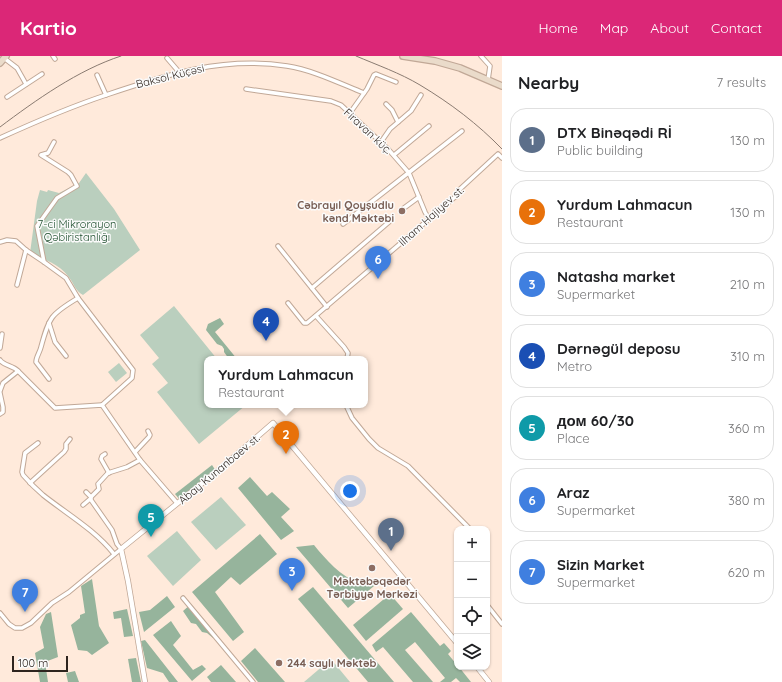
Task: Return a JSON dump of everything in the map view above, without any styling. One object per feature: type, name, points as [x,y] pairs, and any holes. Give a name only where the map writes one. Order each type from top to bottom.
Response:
[{"type":"main road","points":[[403,56],[448,64],[502,86]]},
{"type":"main road","points":[[0,63],[5,57]]},
{"type":"street","points":[[481,56],[490,66],[488,80]]},
{"type":"street","points":[[5,57],[17,68],[26,84]]},
{"type":"street","points":[[167,58],[178,72]]},
{"type":"street","name":"Baksol Küçəsi","points":[[0,138],[91,99],[153,79],[207,66],[239,63],[287,66],[364,92]]},
{"type":"street","points":[[7,96],[42,74]]},
{"type":"street","points":[[97,74],[106,95]]},
{"type":"street","points":[[350,113],[376,74],[396,82]]},
{"type":"street","name":"Firavan küç.","points":[[246,89],[331,102],[340,105],[381,142],[409,173],[424,212],[429,220]]},
{"type":"street","points":[[381,142],[388,131],[411,111],[421,95]]},
{"type":"street","points":[[386,104],[392,110],[398,122]]},
{"type":"street","points":[[394,155],[429,126]]},
{"type":"street","points":[[343,224],[462,131]]},
{"type":"street","points":[[44,262],[37,226],[57,198],[77,186],[68,172],[41,155],[48,153],[54,142]]},
{"type":"street","name":"Ilham Hajiyev st.","points":[[288,303],[304,323],[307,324],[455,197],[459,190],[498,154],[502,158]]},
{"type":"street","points":[[404,208],[419,197]]},
{"type":"street","points":[[312,288],[389,222]]},
{"type":"street","points":[[0,242],[7,240],[16,241],[26,250],[66,278],[78,298],[133,370],[132,378],[102,406],[55,408],[14,366],[3,363],[0,360]]},
{"type":"street","points":[[278,246],[327,307]]},
{"type":"street","points":[[17,285],[26,250]]},
{"type":"street","points":[[49,379],[36,362],[48,322],[62,307],[78,298]]},
{"type":"street","points":[[316,316],[344,347],[348,353],[348,356]]},
{"type":"street","points":[[48,322],[55,342],[66,356]]},
{"type":"street","points":[[0,348],[2,334]]},
{"type":"street","points":[[0,414],[3,412],[0,392],[3,383],[18,371]]},
{"type":"street","points":[[102,406],[140,460],[177,503]]},
{"type":"street","points":[[347,408],[352,418],[369,440],[378,448],[408,466],[467,526]]},
{"type":"street","name":"Abay Kunanbaev st.","points":[[121,549],[221,468],[273,423],[454,639]]},
{"type":"street","points":[[135,452],[149,437],[150,435],[148,431]]},
{"type":"street","points":[[30,482],[66,450],[66,444],[70,439]]},
{"type":"street","points":[[38,443],[25,453],[22,472],[23,475],[41,493],[96,535],[114,554]]},
{"type":"street","points":[[105,454],[101,459],[109,473]]},
{"type":"street","points":[[84,505],[99,489],[98,484],[109,473],[127,468],[140,460]]},
{"type":"street","points":[[86,492],[112,530],[117,544],[121,549],[128,581],[145,682]]},
{"type":"street","points":[[0,613],[9,624],[15,628],[28,626],[36,620],[52,603],[69,592],[121,549]]},
{"type":"street","points":[[183,598],[253,682]]},
{"type":"street","points":[[490,609],[502,624]]},
{"type":"street","points":[[479,670],[489,682]]},
{"type":"green space","name":"7-ci Mikrorayon Qəbiristanlığı","points":[[86,173],[114,209],[140,250],[83,295],[78,291],[68,276],[60,268],[30,253],[37,201],[40,190],[47,192],[48,190],[59,193],[79,183]]},
{"type":"green space","points":[[174,306],[215,356],[204,356],[204,408],[242,408],[199,444],[157,392],[168,383],[152,364],[159,358],[140,335]]},
{"type":"green space","points":[[220,318],[224,324],[215,332],[235,356],[227,356],[222,346],[217,344],[206,330],[208,324]]},
{"type":"green space","points":[[119,363],[127,373],[116,382],[108,372]]},
{"type":"green space","points":[[212,465],[216,471],[180,500],[175,494]]},
{"type":"green space","points":[[250,477],[267,496],[272,492],[290,509],[281,517],[294,531],[281,540],[238,488]]},
{"type":"green space","points":[[221,497],[246,525],[216,550],[191,522]]},
{"type":"green space","points":[[177,531],[201,560],[173,586],[147,556]]},
{"type":"green space","points":[[260,534],[277,554],[240,585],[231,577],[215,592],[244,632],[233,641],[192,592]]},
{"type":"green space","points":[[314,545],[340,572],[359,584],[367,578],[374,586],[348,608],[296,547]]},
{"type":"green space","points":[[92,579],[99,626],[109,643],[92,655],[87,651],[78,650],[71,625],[80,618],[80,615],[85,613],[81,586]]},
{"type":"green space","points":[[313,587],[394,682],[368,682],[298,599]]},
{"type":"green space","points":[[390,594],[403,609],[366,641],[353,625]]},
{"type":"green space","points":[[167,596],[175,607],[144,632],[139,612],[150,610]]},
{"type":"green space","points":[[191,604],[217,635],[213,638],[207,633],[202,632],[196,624],[191,623],[183,611]]},
{"type":"green space","points":[[127,609],[133,636],[124,637],[121,618],[114,619],[113,612]]},
{"type":"green space","points":[[51,612],[58,657],[45,662],[48,682],[40,682],[35,653],[44,648],[40,627],[46,614]]},
{"type":"green space","points":[[411,612],[440,646],[444,643],[451,651],[448,654],[454,661],[454,670],[461,670],[471,682],[460,682],[456,678],[451,682],[440,682],[445,678],[415,642],[405,650],[433,682],[413,682],[383,647],[376,652],[372,645]]},
{"type":"green space","points":[[171,621],[181,636],[173,645],[193,670],[202,665],[206,669],[192,681],[153,635]]},
{"type":"green space","points":[[145,640],[178,682],[169,682],[163,673],[147,668],[141,641]]},
{"type":"green space","points":[[255,648],[285,682],[258,682],[241,661]]},
{"type":"green space","points":[[136,658],[141,682],[132,682],[128,659]]},
{"type":"green space","points":[[331,659],[350,682],[304,682]]},
{"type":"green space","points":[[221,665],[236,682],[211,682],[207,677]]},
{"type":"green space","points":[[75,671],[79,682],[68,682],[66,673]]},
{"type":"railway","points":[[0,127],[28,106],[73,77],[121,56]]},
{"type":"railway","points":[[356,56],[405,77],[431,92],[473,123],[502,149]]},
{"type":"place","name":"Cəbrayıl Qoyşudlu kənd Məktəbi","points":[[402,211]]},
{"type":"place","name":"Araz","points":[[378,279]]},
{"type":"place","name":"Dərnəgül deposu","points":[[266,341]]},
{"type":"place","name":"Yurdum Lahmacun","points":[[286,454]]},
{"type":"place","name":"дом 60/30","points":[[151,537]]},
{"type":"place","name":"DTX Binəqədi Rİ","points":[[391,551]]},
{"type":"place","name":"Məktəbəqədər Tərbiyyə Mərkəzi","points":[[372,568]]},
{"type":"place","name":"Natasha market","points":[[292,591]]},
{"type":"place","name":"Sizin Market","points":[[25,612]]},
{"type":"place","name":"244 saylı Məktəb","points":[[279,663]]}]
